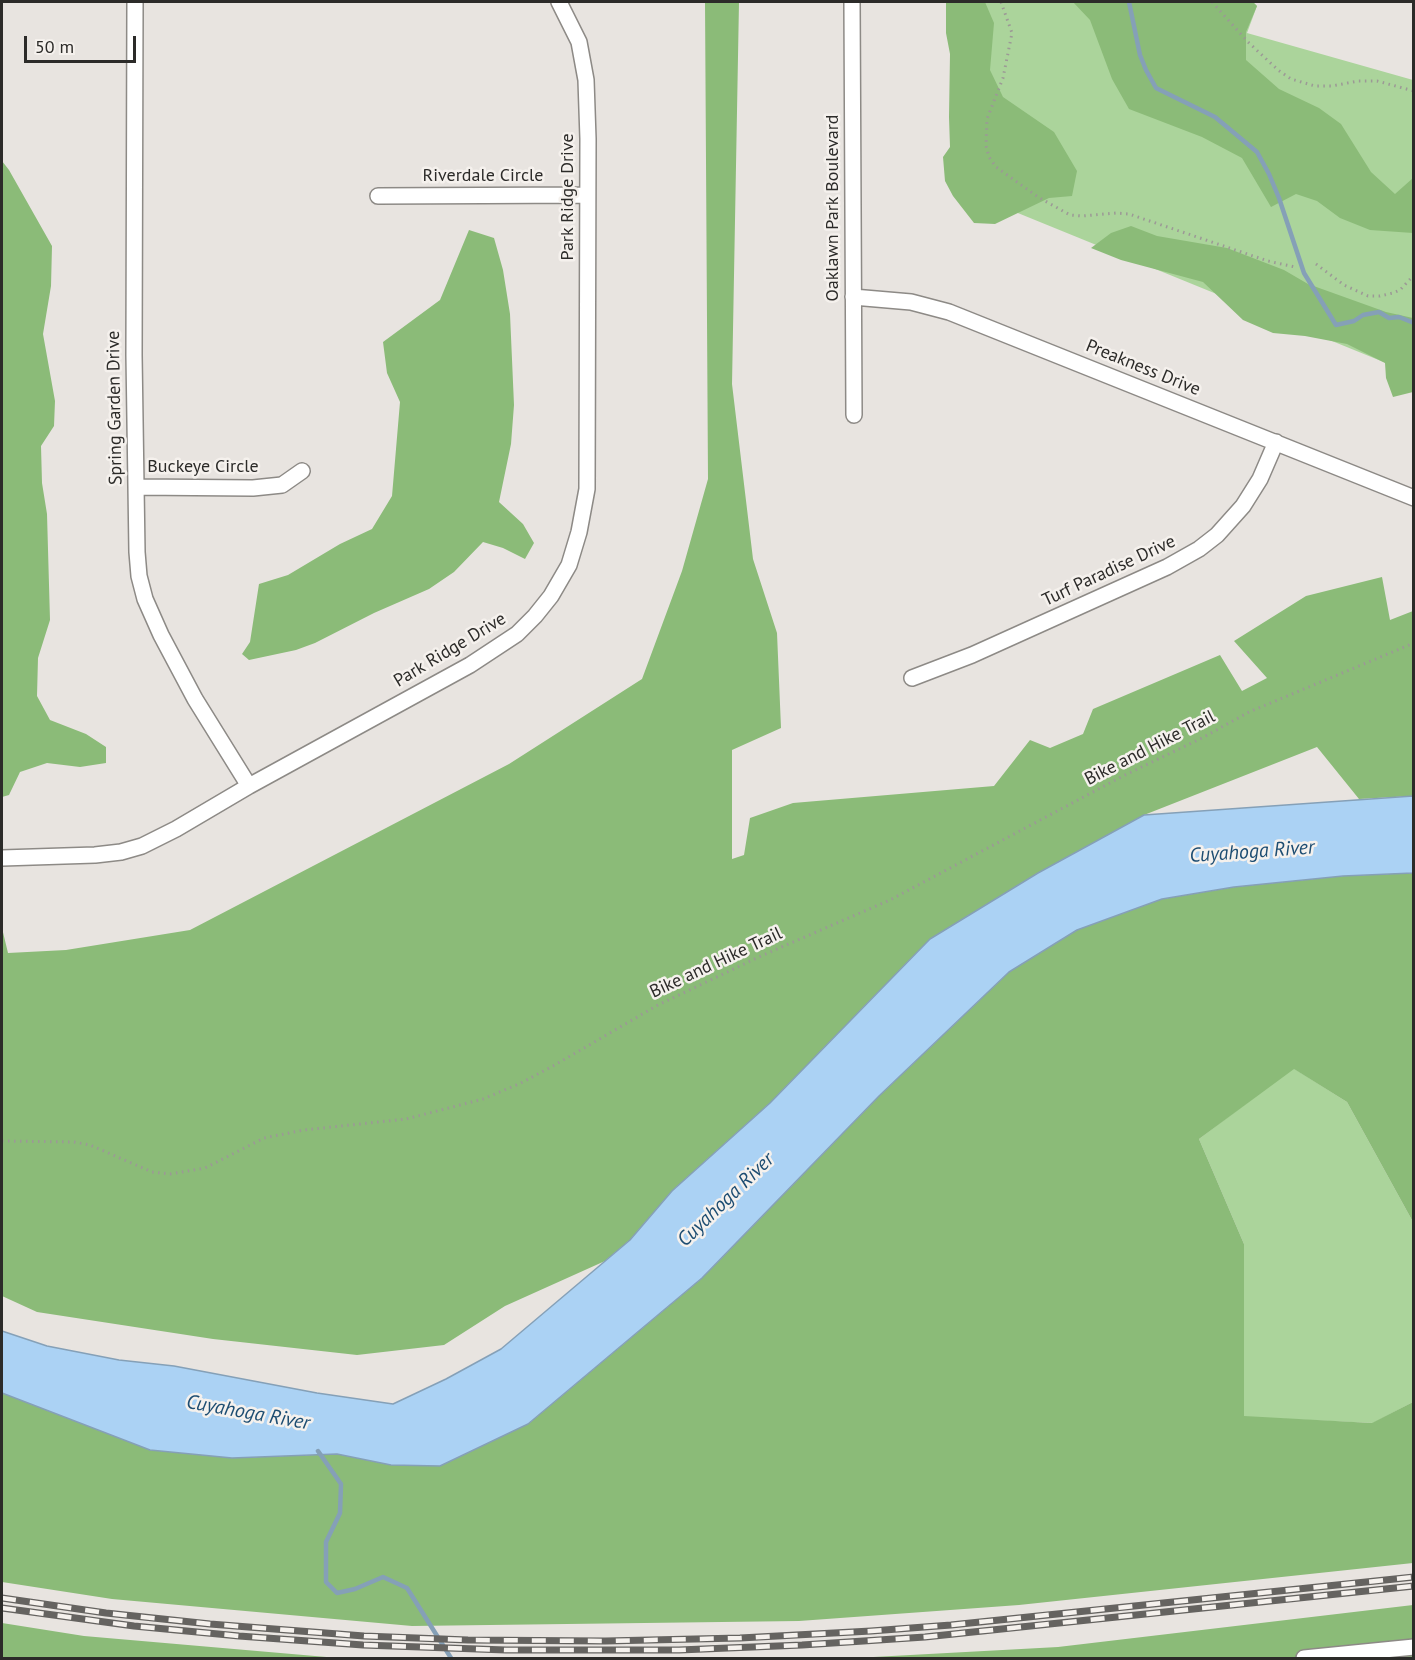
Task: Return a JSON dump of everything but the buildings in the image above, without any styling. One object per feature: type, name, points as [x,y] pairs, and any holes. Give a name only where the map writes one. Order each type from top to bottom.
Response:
[{"type":"street","name":"Spring Garden Drive","points":[[135,2],[134,252],[139,576],[145,599],[161,635],[195,699],[249,786]]},
{"type":"street","name":"Park Ridge Drive","points":[[2,858],[121,852],[142,846],[470,665],[517,633],[546,603],[569,565],[579,532],[587,489],[588,139],[583,63],[579,42],[559,2]]},
{"type":"street","name":"Oaklawn Park Boulevard","points":[[852,2],[854,415]]},
{"type":"street","name":"Riverdale Circle","points":[[378,196],[587,195]]},
{"type":"street","name":"Preakness Drive","points":[[853,297],[911,302],[949,312],[1413,498]]},
{"type":"street","name":"Turf Paradise Drive","points":[[912,678],[994,645],[1167,567],[1199,549],[1216,535],[1243,506],[1260,479],[1276,442]]},
{"type":"street","name":"Buckeye Circle","points":[[136,487],[262,487],[282,485],[302,471]]},
{"type":"street","points":[[1304,1659],[1413,1647]]},
{"type":"path","points":[[1000,2],[1012,33],[1003,78],[987,119],[986,146],[989,157],[996,167],[1038,197],[1070,215],[1129,214],[1258,258],[1295,267]]},
{"type":"path","points":[[1212,2],[1248,42],[1291,79],[1315,86],[1377,81],[1413,91]]},
{"type":"path","points":[[1316,264],[1344,285],[1368,296],[1380,296],[1400,290],[1413,275]]},
{"type":"path","name":"Bike and Hike Trail","points":[[2,1141],[74,1142],[90,1145],[152,1172],[178,1173],[204,1168],[264,1138],[304,1130],[406,1119],[483,1099],[537,1075],[658,1005],[761,956],[890,900],[1249,712],[1413,643]]},
{"type":"green space","points":[[705,2],[739,2],[732,384],[753,559],[777,633],[781,728],[732,750],[732,859],[744,855],[750,818],[793,803],[994,786],[1030,740],[1050,748],[1083,734],[1093,709],[1220,655],[1242,691],[1267,678],[1234,641],[1306,596],[1382,577],[1390,620],[1413,611],[1413,796],[1359,799],[1317,747],[1144,815],[1038,873],[930,939],[770,1103],[672,1191],[630,1240],[605,1261],[505,1306],[444,1345],[357,1355],[213,1339],[37,1312],[2,1296],[2,928],[8,953],[66,950],[190,930],[509,764],[642,679],[682,571],[708,479]]},
{"type":"green space","points":[[946,2],[985,2],[994,23],[990,70],[1003,97],[1054,132],[1077,171],[1072,196],[1049,198],[995,224],[974,223],[953,196],[945,181],[943,157],[950,147],[950,54],[946,33]]},
{"type":"green space","points":[[952,2],[1253,2],[1257,6],[1247,33],[1413,80],[1413,374],[954,187]]},
{"type":"green space","points":[[1073,2],[1253,2],[1257,6],[1246,32],[1246,60],[1279,89],[1319,108],[1341,124],[1371,172],[1395,194],[1413,178],[1413,233],[1370,230],[1340,218],[1317,201],[1296,194],[1271,207],[1242,158],[1202,137],[1129,109],[1112,79],[1090,20]]},
{"type":"green space","points":[[2,161],[52,246],[51,286],[43,334],[55,401],[54,426],[41,446],[42,483],[47,514],[50,620],[38,658],[37,696],[50,720],[86,734],[106,747],[106,763],[80,767],[47,763],[20,772],[9,795],[2,797]]},
{"type":"green space","points":[[1131,226],[1157,236],[1227,248],[1284,270],[1308,284],[1386,312],[1413,318],[1413,392],[1393,397],[1386,378],[1385,363],[1347,344],[1273,333],[1243,320],[1203,282],[1121,260],[1091,248],[1111,233]]},
{"type":"green space","points":[[469,230],[494,238],[503,270],[510,314],[514,405],[511,444],[499,502],[523,524],[534,543],[525,559],[503,548],[483,542],[454,572],[429,589],[374,613],[315,643],[296,650],[249,660],[242,654],[250,642],[259,584],[288,575],[340,544],[372,529],[392,496],[400,402],[387,373],[383,342],[440,300]]},
{"type":"green space","points":[[1413,873],[1413,1222],[1347,1102],[1294,1069],[1199,1139],[1244,1244],[1244,1416],[1372,1423],[1413,1402],[1413,1563],[1019,1605],[799,1621],[412,1626],[112,1599],[2,1582],[2,1393],[151,1450],[232,1458],[337,1454],[391,1465],[528,1424],[702,1278],[879,1096],[1009,972],[1077,930],[1162,899],[1234,887],[1343,876]]},
{"type":"green space","points":[[1293,1068],[1347,1102],[1413,1222],[1413,1402],[1373,1423],[1244,1417],[1244,1244],[1199,1139]]},
{"type":"green space","points":[[1413,1605],[1413,1658],[855,1658],[1058,1647]]},
{"type":"green space","points":[[2,1623],[84,1636],[338,1658],[2,1658]]},
{"type":"water","name":"Cuyahoga River","points":[[1413,796],[1413,873],[1343,876],[1234,887],[1162,899],[1077,930],[1009,972],[879,1096],[702,1278],[528,1424],[440,1466],[391,1465],[337,1454],[232,1458],[150,1450],[2,1393],[2,1331],[47,1346],[119,1360],[174,1366],[317,1393],[393,1404],[501,1349],[630,1240],[672,1191],[770,1103],[930,939],[1038,873],[1144,815]]},
{"type":"waterway","points":[[1129,2],[1140,55],[1156,88],[1215,117],[1257,152],[1279,198],[1304,273],[1336,325],[1379,312],[1389,318],[1399,317],[1414,323]]},
{"type":"waterway","points":[[318,1451],[341,1484],[340,1513],[326,1542],[326,1582],[337,1593],[355,1589],[383,1577],[407,1588],[451,1658]]},
{"type":"railway","points":[[2,1598],[106,1613],[210,1624],[364,1636],[468,1640],[605,1641],[740,1638],[951,1625],[1414,1577]]},
{"type":"railway","points":[[2,1608],[134,1626],[363,1645],[506,1650],[679,1650],[925,1637],[1414,1586]]}]
